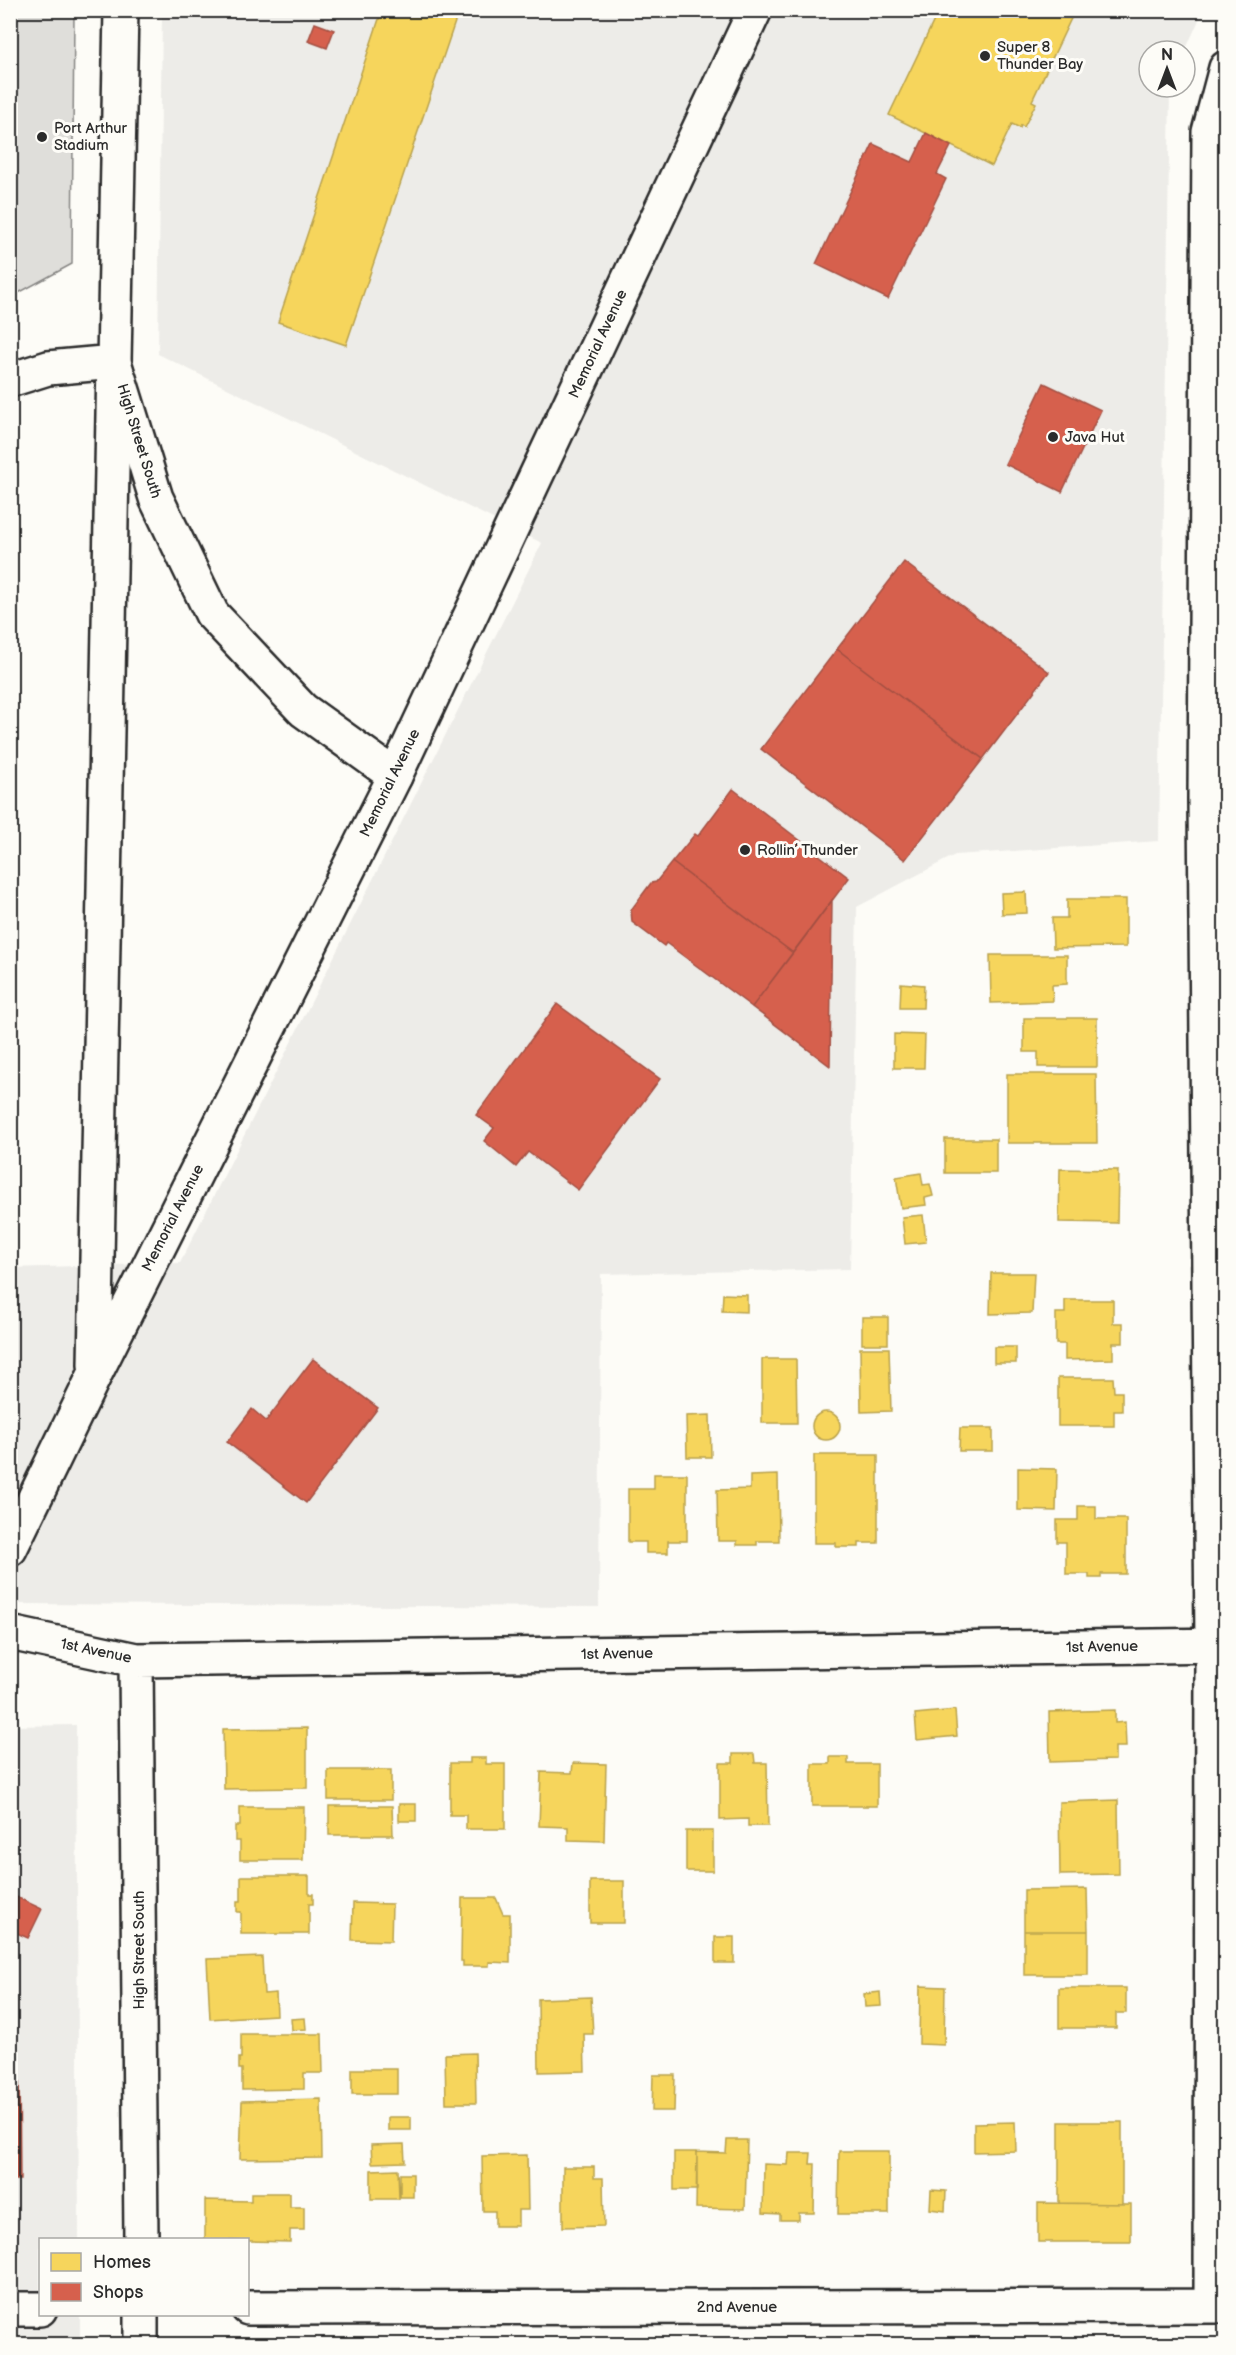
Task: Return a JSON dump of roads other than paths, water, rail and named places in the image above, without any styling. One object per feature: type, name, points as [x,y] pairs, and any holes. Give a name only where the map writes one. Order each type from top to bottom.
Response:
[{"type":"street","name":"High Street South","points":[[121,10],[114,362],[156,498],[212,614],[303,710],[394,776]]},
{"type":"street","name":"Memorial Avenue","points":[[10,1549],[394,776],[755,10]]},
{"type":"street","points":[[1218,2306],[1219,1645],[1205,800],[1217,132],[1226,68]]},
{"type":"street","points":[[10,380],[48,368],[114,362],[95,1374]]},
{"type":"street","name":"1st Avenue","points":[[10,1633],[136,1660],[1219,1645]]},
{"type":"street","name":"High Street South","points":[[136,1660],[141,2238]]},
{"type":"street","name":"2nd Avenue","points":[[249,2308],[1218,2306]]},
{"type":"street","points":[[10,2309],[39,2309]]},
{"type":"street","points":[[141,2316],[141,2344]]},
{"type":"place","name":"Super 8 Thunder Bay","points":[[985,56]]},
{"type":"place","name":"Port Arthur Stadium","points":[[42,137]]},
{"type":"place","name":"Java Hut","points":[[1053,437]]},
{"type":"place","name":"Rollin’ Thunder","points":[[745,850]]}]
